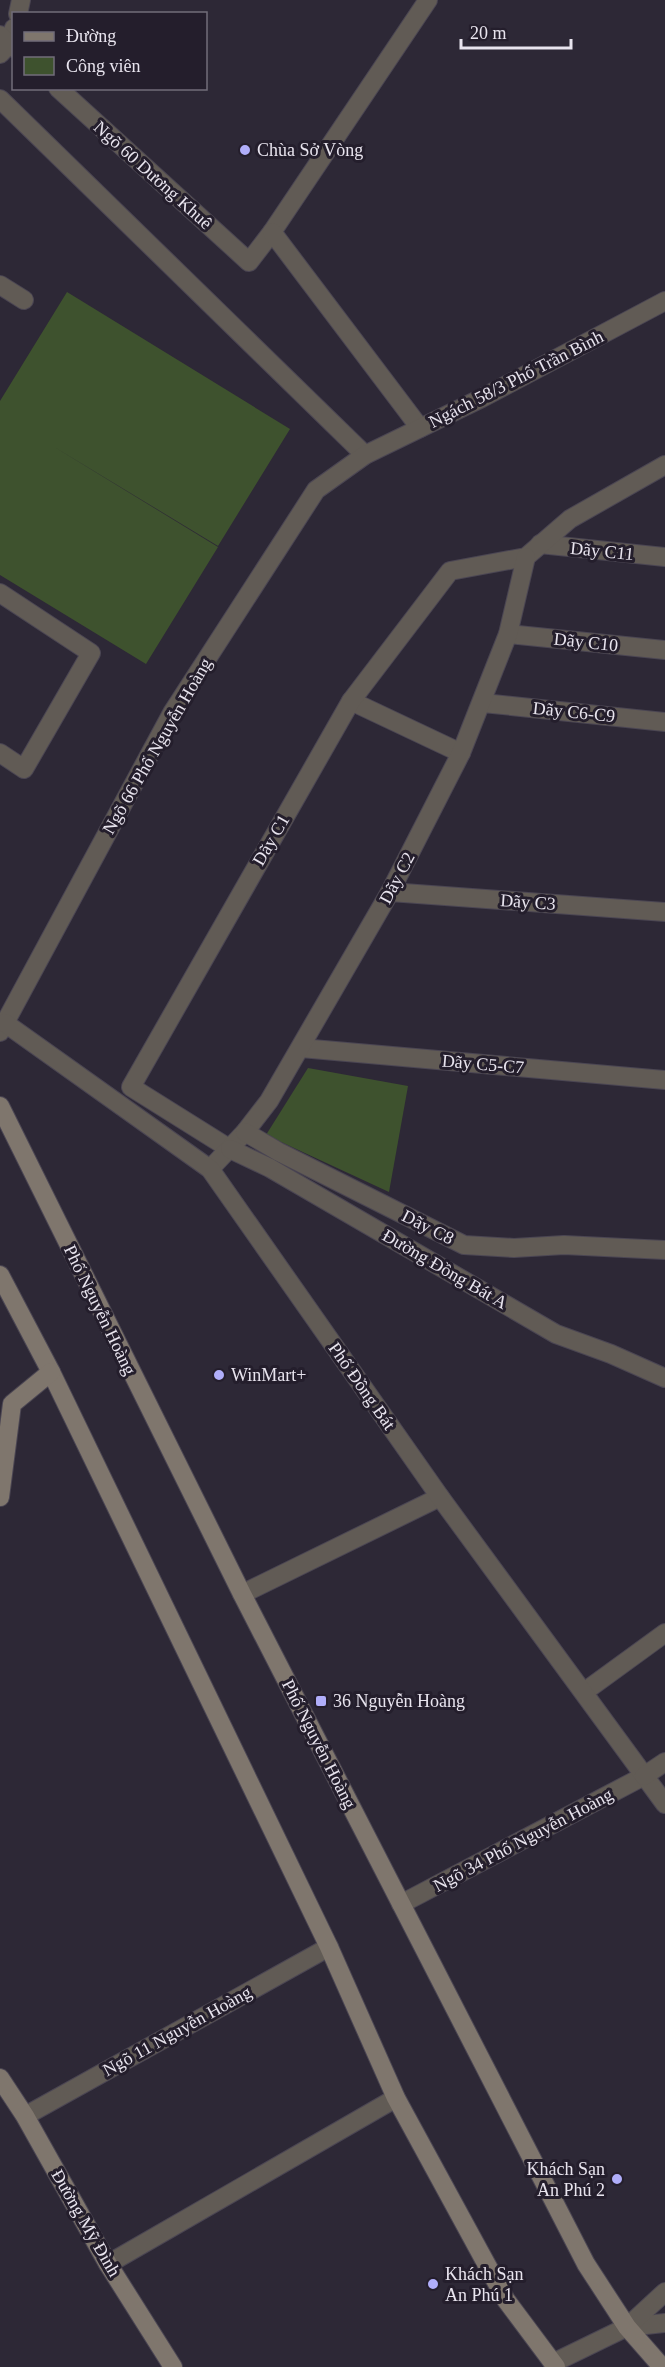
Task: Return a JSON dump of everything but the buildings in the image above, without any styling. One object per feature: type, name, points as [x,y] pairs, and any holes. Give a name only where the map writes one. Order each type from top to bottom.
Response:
[{"type":"main road","name":"Phố Nguyễn Hoàng","points":[[0,1106],[242,1594],[586,2264],[627,2327],[662,2367]]},
{"type":"main road","points":[[0,1275],[51,1372],[329,1947],[396,2098],[506,2300],[551,2366]]},
{"type":"main road","points":[[0,1497],[12,1404],[51,1372]]},
{"type":"main road","name":"Đường Mỹ Đình","points":[[0,2078],[25,2116],[108,2264],[173,2367]]},
{"type":"street","points":[[420,428],[272,232],[428,0]]},
{"type":"street","name":"Ngõ 60 Dương Khuê","points":[[60,90],[249,262],[272,232]]},
{"type":"street","points":[[0,99],[365,455]]},
{"type":"street","points":[[0,285],[24,300]]},
{"type":"street","name":"Ngách 58/3 Phố Trần Bình","points":[[365,455],[665,302]]},
{"type":"street","name":"Ngõ 66 Phố Nguyễn Hoàng","points":[[3,1027],[172,713],[316,490],[365,455]]},
{"type":"street","points":[[526,557],[570,519],[665,465]]},
{"type":"street","name":"Dãy C11","points":[[540,544],[665,557]]},
{"type":"street","name":"Dãy C2","points":[[210,1169],[245,1132],[269,1101],[390,892],[462,753],[508,634],[526,557]]},
{"type":"street","name":"Dãy C1","points":[[230,1149],[131,1087],[351,701],[450,571],[526,557]]},
{"type":"street","points":[[0,593],[91,653],[24,769],[0,753]]},
{"type":"street","name":"Dãy C10","points":[[508,634],[665,650]]},
{"type":"street","points":[[351,701],[462,753]]},
{"type":"street","name":"Dãy C6-C9","points":[[483,703],[665,722]]},
{"type":"street","name":"Dãy C3","points":[[390,892],[665,912]]},
{"type":"street","name":"Phố Đồng Bát","points":[[3,1027],[210,1169],[440,1497],[665,1804]]},
{"type":"street","name":"Dãy C5-C7","points":[[301,1048],[665,1080]]},
{"type":"street","name":"Dãy C8","points":[[245,1132],[279,1152],[464,1245],[514,1248],[564,1245],[665,1250]]},
{"type":"street","name":"Đường Đồng Bát A","points":[[230,1149],[270,1168],[556,1334],[665,1377]]},
{"type":"street","points":[[242,1594],[440,1497]]},
{"type":"street","points":[[584,1692],[665,1633]]},
{"type":"street","name":"Ngõ 34 Phố Nguyễn Hoàng","points":[[401,1904],[644,1776],[665,1761]]},
{"type":"street","name":"Ngõ 11 Nguyễn Hoàng","points":[[25,2116],[329,1947]]},
{"type":"street","points":[[108,2264],[396,2098]]},
{"type":"street","points":[[551,2366],[627,2327],[665,2292]]},
{"type":"street","points":[[627,2327],[665,2323]]},
{"type":"green space","points":[[67,292],[290,429],[218,546],[51,445],[218,547],[146,664],[0,575],[0,401]]},
{"type":"green space","points":[[308,1068],[408,1086],[389,1192],[266,1135]]},
{"type":"place","name":"Chùa Sở Vòng","points":[[245,150]]},
{"type":"place","name":"WinMart+","points":[[219,1375]]},
{"type":"place","name":"36 Nguyễn Hoàng","points":[[321,1701]]},
{"type":"place","name":"Khách Sạn An Phú 2","points":[[617,2179]]},
{"type":"place","name":"Khách Sạn An Phú 1","points":[[433,2284]]}]
